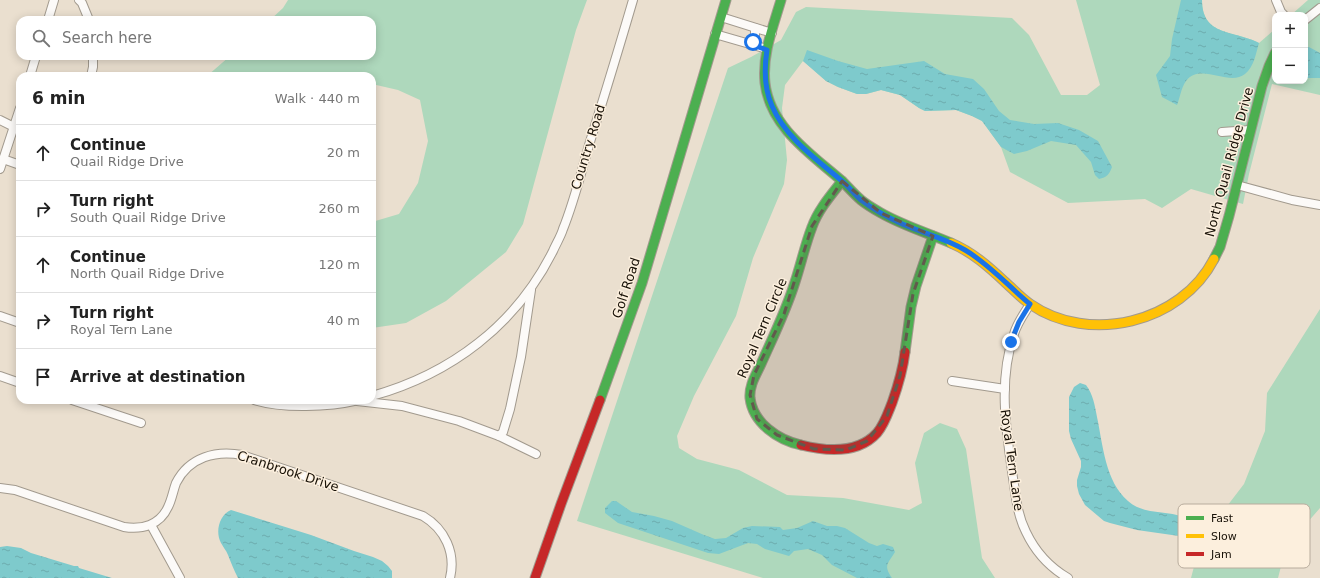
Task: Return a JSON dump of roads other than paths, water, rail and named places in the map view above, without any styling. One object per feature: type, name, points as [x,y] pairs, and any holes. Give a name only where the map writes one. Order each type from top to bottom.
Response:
[{"type":"street","points":[[49,16],[54,0]]},
{"type":"street","points":[[79,0],[82,3],[87,16]]},
{"type":"street","name":"Country Road","points":[[376,395],[409,384],[422,378],[447,365],[465,353],[498,326],[531,289],[543,271],[563,230],[633,0]]},
{"type":"street","name":"Golf Road","points":[[535,578],[551,528],[635,305],[726,0]]},
{"type":"street","name":"North Quail Ridge Drive","points":[[781,0],[767,50],[764,71],[765,83],[771,106],[776,116],[783,126],[803,147],[861,200],[900,223],[933,236],[948,240],[965,250],[981,261],[1030,304],[1051,316],[1096,325],[1120,324],[1136,321],[1171,305],[1194,286],[1208,269],[1217,255],[1227,229],[1250,130],[1266,72],[1272,59]]},
{"type":"street","points":[[1276,0],[1281,12]]},
{"type":"street","points":[[1308,18],[1320,8]]},
{"type":"street","points":[[721,18],[772,33]]},
{"type":"street","points":[[750,44],[755,36],[755,28]]},
{"type":"street","points":[[715,34],[767,50]]},
{"type":"street","points":[[31,72],[35,60]]},
{"type":"street","points":[[92,72],[94,60]]},
{"type":"street","points":[[0,120],[14,127]]},
{"type":"street","points":[[0,169],[16,121]]},
{"type":"street","points":[[1222,132],[1250,130]]},
{"type":"street","points":[[3,159],[16,164]]},
{"type":"street","name":"Royal Tern Circle","points":[[842,182],[824,205],[812,226],[796,283],[784,314],[751,385],[751,404],[755,414],[760,423],[777,435],[805,447],[846,450],[867,442],[876,434],[887,416],[898,383],[905,351],[914,294],[919,274],[933,236]]},
{"type":"street","points":[[1237,186],[1292,200],[1320,205]]},
{"type":"street","name":"Country Road","points":[[499,436],[503,432],[510,409],[522,357],[531,289]]},
{"type":"street","name":"Royal Tern Lane","points":[[1030,304],[1019,322],[1011,342],[1005,389],[1005,426],[1017,508],[1025,531],[1043,558],[1068,578]]},
{"type":"street","points":[[0,316],[16,322]]},
{"type":"street","points":[[0,376],[16,382]]},
{"type":"street","points":[[952,381],[1005,389]]},
{"type":"street","points":[[376,402],[402,406],[459,421],[499,436],[536,454]]},
{"type":"street","points":[[84,404],[141,423]]},
{"type":"street","points":[[284,404],[314,404]]},
{"type":"street","name":"Cranbrook Drive","points":[[151,525],[166,512],[176,484],[189,466],[209,455],[231,453],[257,460],[423,516],[437,526],[447,540],[451,551],[452,563],[450,578]]},
{"type":"street","points":[[0,488],[15,490],[124,526],[138,528],[151,525],[180,578]]},
{"type":"water","points":[[1181,0],[1202,0],[1203,12],[1214,26],[1259,43],[1253,64],[1245,74],[1231,78],[1207,74],[1192,76],[1184,84],[1177,105],[1162,97],[1156,75],[1170,56],[1172,39]]},
{"type":"water","points":[[1308,47],[1320,53],[1320,78],[1308,78]]},
{"type":"water","points":[[807,50],[867,69],[924,61],[945,74],[973,79],[984,89],[999,111],[1010,120],[1034,124],[1058,123],[1079,130],[1098,141],[1112,167],[1107,175],[1099,179],[1095,175],[1091,162],[1076,145],[1051,141],[1027,151],[1014,154],[1001,147],[982,121],[972,116],[956,110],[925,111],[900,95],[881,90],[866,94],[857,94],[838,87],[826,81],[803,61]]},
{"type":"water","points":[[1080,383],[1086,385],[1092,396],[1106,462],[1114,483],[1120,493],[1128,501],[1141,508],[1178,516],[1178,536],[1137,530],[1110,523],[1104,521],[1085,505],[1079,494],[1077,486],[1081,461],[1069,431],[1069,397],[1074,387]]},
{"type":"water","points":[[612,501],[616,501],[632,512],[672,521],[715,539],[726,538],[743,528],[752,526],[780,527],[783,530],[797,528],[813,521],[827,526],[845,528],[869,543],[877,546],[883,544],[893,547],[895,552],[887,567],[892,578],[857,578],[832,565],[822,555],[808,549],[794,551],[789,556],[765,549],[757,544],[748,543],[719,554],[708,553],[618,523],[605,513],[605,508]]},
{"type":"water","points":[[231,510],[311,535],[373,557],[382,561],[388,566],[392,571],[392,578],[238,578],[218,534],[221,520],[227,512]]},
{"type":"water","points":[[7,546],[21,548],[31,553],[78,566],[79,568],[112,578],[0,578],[0,547]]}]
